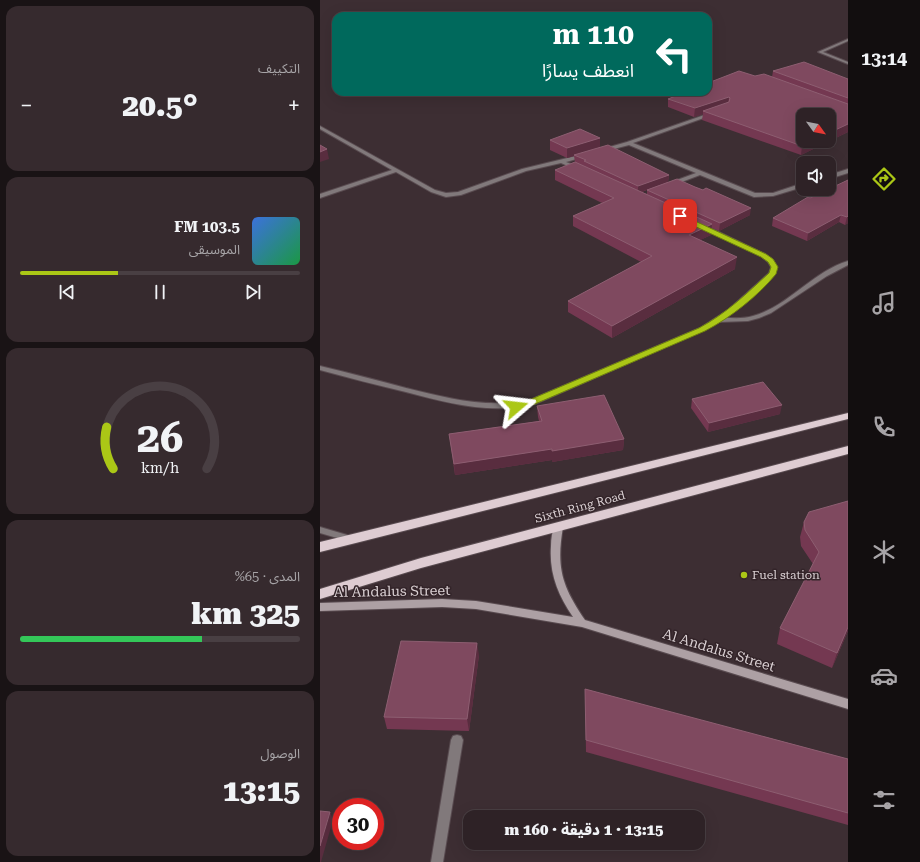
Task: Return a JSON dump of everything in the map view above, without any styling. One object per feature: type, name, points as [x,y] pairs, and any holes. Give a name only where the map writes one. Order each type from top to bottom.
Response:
[{"type":"highway","name":"Sixth Ring Road","points":[[320,547],[563,488],[848,416]]},
{"type":"highway","name":"Sixth Ring Road","points":[[320,594],[421,563],[848,450]]},
{"type":"main road","points":[[558,527],[554,546],[557,578],[565,598],[582,623]]},
{"type":"main road","name":"Al Andalus Street","points":[[320,607],[449,603],[476,605],[582,623],[848,704]]},
{"type":"street","points":[[848,40],[820,52],[848,63]]},
{"type":"street","points":[[600,151],[629,143],[719,110]]},
{"type":"street","points":[[320,127],[440,194],[453,195],[524,170],[563,162],[592,153]]},
{"type":"street","points":[[629,143],[744,191],[759,195],[775,194],[796,188]]},
{"type":"street","points":[[563,162],[584,171]]},
{"type":"street","points":[[320,196],[397,170]]},
{"type":"street","points":[[836,175],[848,171]]},
{"type":"street","points":[[666,186],[700,173]]},
{"type":"street","points":[[320,368],[454,402],[496,407],[516,407],[539,399],[720,320],[732,312],[772,274],[774,267],[771,260],[694,223]]},
{"type":"street","points":[[720,320],[746,320],[763,315],[827,274],[848,263]]},
{"type":"street","points":[[320,530],[351,539]]},
{"type":"street","points":[[437,862],[457,740]]},
{"type":"building","points":[[804,62],[848,79],[848,98],[773,71]]},
{"type":"building","points":[[739,71],[755,76],[764,74],[848,104],[848,124],[836,130],[836,108],[796,108],[796,144],[703,111],[729,102],[729,97],[695,108],[668,99],[676,96],[712,96],[712,81]]},
{"type":"building","points":[[580,129],[600,138],[567,148],[550,140]]},
{"type":"building","points":[[320,145],[327,149],[320,152]]},
{"type":"building","points":[[608,145],[669,175],[638,186],[574,155]]},
{"type":"building","points":[[575,162],[712,224],[689,235],[737,257],[612,326],[568,301],[652,256],[573,216],[614,198],[555,170]]},
{"type":"building","points":[[677,179],[703,190],[706,188],[751,208],[720,223],[647,190]]},
{"type":"building","points":[[848,180],[847,217],[841,215],[808,233],[773,218],[808,197],[836,196],[836,186]]},
{"type":"building","points":[[763,382],[782,405],[709,423],[692,399]]},
{"type":"building","points":[[604,395],[624,439],[552,451],[552,449],[454,464],[449,434],[542,421],[537,406]]},
{"type":"building","points":[[848,501],[848,627],[837,653],[780,628],[819,552],[805,530],[804,522],[809,512]]},
{"type":"building","points":[[401,641],[477,643],[467,719],[384,717]]},
{"type":"building","points":[[585,689],[848,759],[848,813],[586,740]]},
{"type":"building","points":[[320,811],[330,812],[320,846]]},
{"type":"place","name":"Fuel station","points":[[744,575]]},
{"type":"route","points":[[516,407],[532,402],[720,320],[732,312],[772,274],[774,267],[771,260],[680,216]]}]
